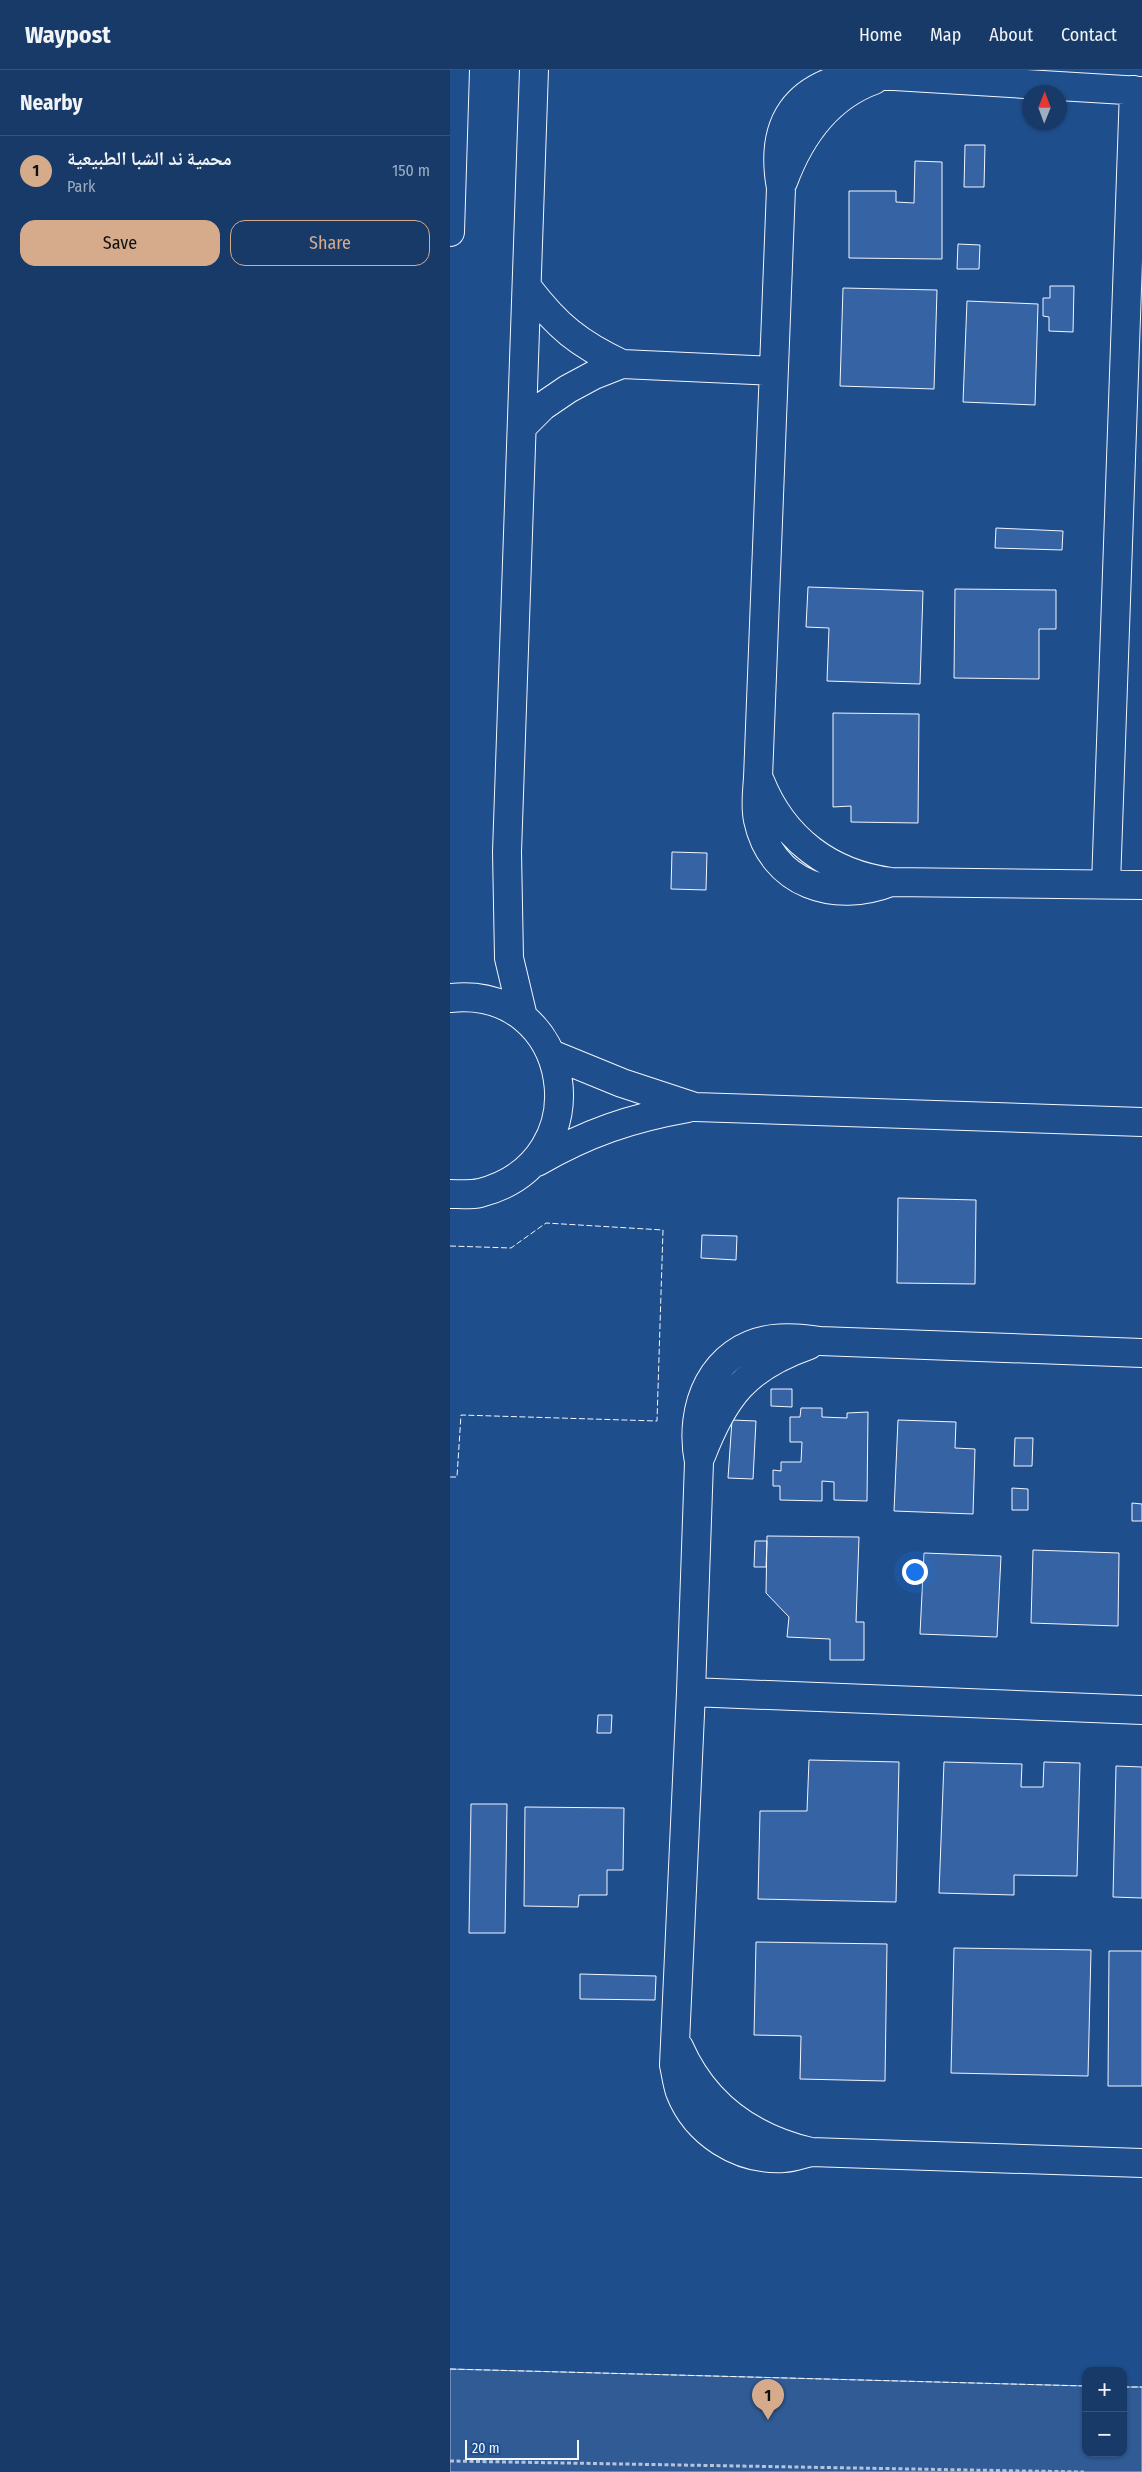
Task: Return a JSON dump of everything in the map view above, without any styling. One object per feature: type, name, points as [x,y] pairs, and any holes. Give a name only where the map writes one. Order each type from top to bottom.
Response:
[{"type":"street","points":[[450,232],[456,70]]},
{"type":"street","points":[[523,1017],[513,982],[507,930],[507,852],[528,288],[534,70]]},
{"type":"street","points":[[1106,884],[1138,90],[885,76],[863,84],[844,95],[810,127],[798,146],[781,188],[758,778],[778,818],[792,835],[809,850],[848,872],[869,879],[891,882],[1142,885]]},
{"type":"street","points":[[528,288],[547,313],[569,334],[595,351],[622,364],[773,371]]},
{"type":"street","points":[[522,427],[543,406],[568,389],[594,375],[622,364]]},
{"type":"street","points":[[450,998],[466,996],[496,1002],[523,1017],[539,1034],[551,1054],[560,1082],[559,1112],[550,1141],[532,1165]]},
{"type":"street","points":[[551,1054],[622,1084],[695,1107]]},
{"type":"street","points":[[450,1194],[478,1194],[508,1183],[532,1165],[594,1132],[626,1121],[695,1107],[1142,1122]]},
{"type":"street","points":[[1142,1353],[820,1341],[778,1357],[757,1370],[724,1404],[713,1425],[699,1462],[692,1692],[676,2039],[695,2078],[718,2105],[760,2136],[785,2146],[810,2152],[1142,2163]]},
{"type":"street","points":[[692,1692],[1142,1710]]},
{"type":"path","points":[[450,2461],[1084,2472]]},
{"type":"shaded area","points":[[450,2369],[1082,2386],[1082,2457],[1127,2457],[1127,2387],[1142,2387],[1142,2472],[450,2472]]},
{"type":"building","points":[[965,145],[985,145],[984,187],[964,187]]},
{"type":"building","points":[[915,161],[942,162],[942,259],[849,258],[849,191],[896,191],[896,202],[914,203]]},
{"type":"building","points":[[958,244],[980,245],[979,269],[957,269]]},
{"type":"building","points":[[1050,286],[1074,286],[1073,332],[1049,331],[1049,317],[1043,316],[1043,298],[1050,298]]},
{"type":"building","points":[[843,288],[937,290],[934,389],[840,386]]},
{"type":"building","points":[[967,301],[1038,304],[1035,405],[963,402]]},
{"type":"building","points":[[996,528],[1063,531],[1062,550],[995,548]]},
{"type":"building","points":[[808,587],[923,591],[920,684],[827,681],[829,628],[806,627]]},
{"type":"building","points":[[955,589],[1056,590],[1056,629],[1039,629],[1039,679],[954,678]]},
{"type":"building","points":[[833,713],[919,714],[918,823],[851,822],[851,806],[833,807]]},
{"type":"building","points":[[672,852],[707,853],[706,890],[671,889]]},
{"type":"building","points":[[898,1198],[976,1200],[975,1284],[897,1283]]},
{"type":"building","points":[[702,1235],[737,1236],[736,1260],[701,1258]]},
{"type":"building","points":[[771,1389],[792,1389],[792,1407],[771,1406]]},
{"type":"building","points":[[801,1408],[822,1408],[822,1417],[847,1418],[847,1413],[868,1412],[867,1501],[834,1500],[834,1482],[822,1481],[822,1501],[780,1500],[780,1486],[773,1486],[773,1470],[781,1471],[781,1462],[801,1462],[802,1442],[790,1442],[790,1417],[800,1417]]},
{"type":"building","points":[[732,1420],[756,1421],[753,1479],[728,1478]]},
{"type":"building","points":[[898,1420],[956,1422],[955,1448],[975,1449],[973,1514],[894,1511]]},
{"type":"building","points":[[1015,1438],[1033,1438],[1032,1466],[1014,1466]]},
{"type":"building","points":[[1012,1488],[1028,1489],[1028,1510],[1012,1510]]},
{"type":"building","points":[[1132,1503],[1142,1504],[1142,1521],[1132,1521]]},
{"type":"building","points":[[767,1536],[859,1537],[856,1622],[864,1622],[864,1660],[830,1660],[830,1639],[787,1637],[789,1617],[766,1593]]},
{"type":"building","points":[[755,1541],[767,1541],[766,1567],[754,1567]]},
{"type":"building","points":[[1033,1550],[1119,1553],[1118,1626],[1031,1623]]},
{"type":"building","points":[[924,1553],[1001,1556],[997,1637],[920,1634]]},
{"type":"building","points":[[598,1715],[612,1715],[611,1733],[597,1733]]},
{"type":"building","points":[[809,1760],[899,1762],[896,1902],[758,1899],[760,1811],[807,1811]]},
{"type":"building","points":[[944,1762],[1022,1764],[1021,1787],[1043,1787],[1044,1762],[1080,1763],[1077,1876],[1014,1875],[1014,1895],[939,1893]]},
{"type":"building","points":[[1116,1766],[1142,1767],[1142,1898],[1113,1897]]},
{"type":"building","points":[[471,1804],[507,1804],[505,1933],[469,1933]]},
{"type":"building","points":[[525,1807],[624,1808],[623,1870],[607,1870],[607,1895],[579,1895],[578,1907],[524,1906]]},
{"type":"building","points":[[756,1942],[887,1944],[885,2081],[800,2079],[801,2036],[754,2035]]},
{"type":"building","points":[[954,1948],[1091,1950],[1088,2076],[951,2073]]},
{"type":"building","points":[[1109,1951],[1142,1951],[1142,2086],[1108,2086]]},
{"type":"building","points":[[580,1974],[656,1976],[655,2000],[580,1999]]},
{"type":"fence","points":[[450,1246],[511,1248],[546,1223],[663,1230],[657,1421],[461,1415],[457,1477],[450,1477]]},
{"type":"fence","points":[[450,2369],[1082,2386]]},
{"type":"fence","points":[[1127,2387],[1142,2387]]},
{"type":"place","name":"محمية ند الشبا الطبيعية","points":[[768,2420]]}]
